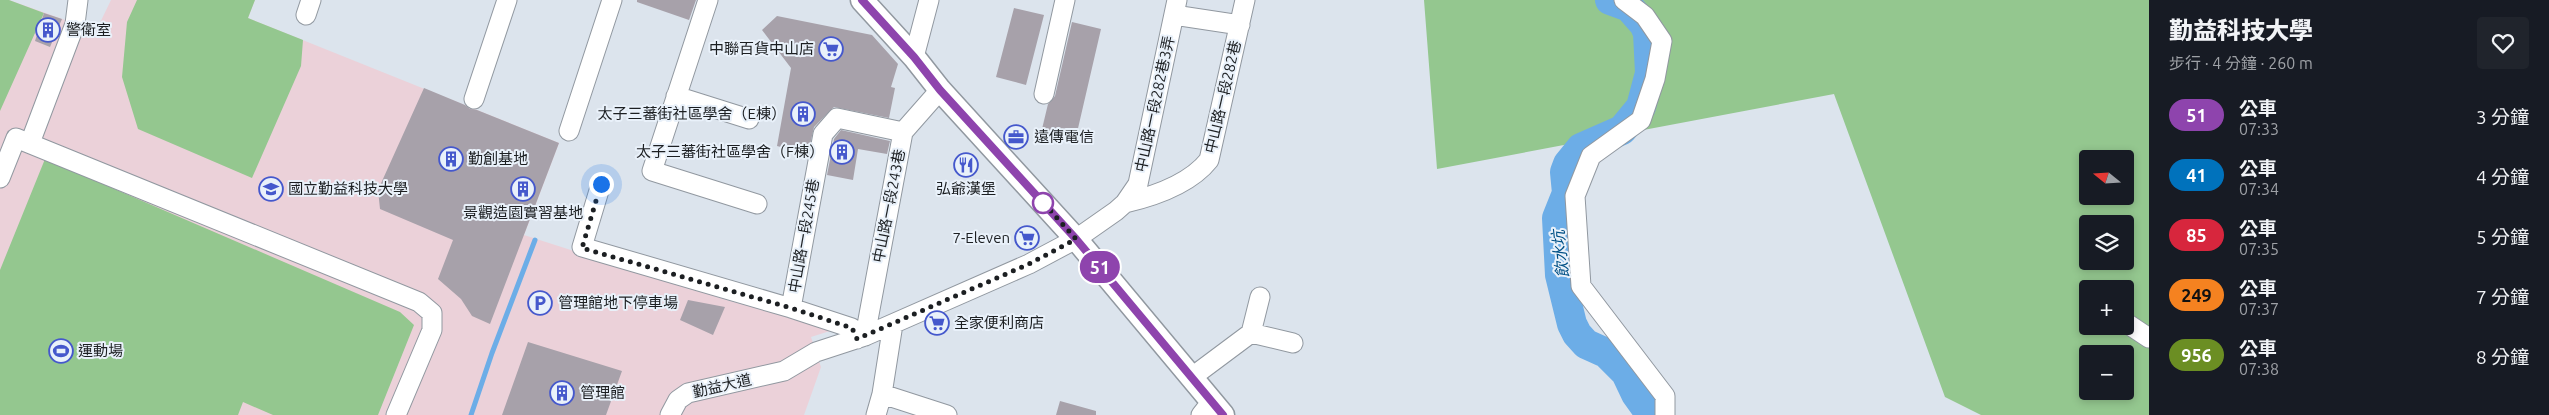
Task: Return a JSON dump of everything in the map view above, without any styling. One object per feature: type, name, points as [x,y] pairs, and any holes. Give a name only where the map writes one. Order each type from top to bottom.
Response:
[{"type":"main road","points":[[862,0],[914,57],[940,90],[1076,239],[1192,377],[1212,410]]},
{"type":"street","points":[[474,98],[507,0]]},
{"type":"street","points":[[568,131],[612,0]]},
{"type":"street","points":[[708,0],[652,171],[757,204]]},
{"type":"street","points":[[914,57],[929,0]]},
{"type":"street","points":[[1044,94],[1065,0]]},
{"type":"street","name":"中山路一段282巷","points":[[1125,203],[1146,198],[1198,174],[1209,160],[1245,0]]},
{"type":"street","points":[[1624,0],[1646,16],[1662,41],[1655,79],[1642,120],[1591,156],[1575,196],[1581,286],[1665,396],[1664,415]]},
{"type":"street","points":[[30,143],[75,24],[75,1]]},
{"type":"street","points":[[1176,8],[1240,25]]},
{"type":"street","name":"中山路一段282巷3弄","points":[[784,372],[816,352],[893,324],[1029,264],[1076,239],[1125,203],[1138,184],[1176,8]]},
{"type":"street","name":"中山路一段243巷","points":[[861,337],[903,132],[940,90]]},
{"type":"street","points":[[676,96],[749,119]]},
{"type":"street","name":"中山路一段245巷","points":[[791,308],[823,134],[837,118],[903,132]]},
{"type":"street","points":[[0,178],[16,138],[78,163],[90,156],[110,163],[115,178],[419,302],[432,313],[432,330],[396,415]]},
{"type":"street","points":[[601,184],[582,248],[791,308],[852,328],[861,337]]},
{"type":"street","points":[[1192,377],[1250,333],[1260,297]]},
{"type":"street","points":[[876,415],[882,394],[893,324]]},
{"type":"street","points":[[2134,328],[2149,338]]},
{"type":"street","points":[[1250,333],[1293,343]]},
{"type":"street","name":"勤益大道","points":[[670,415],[678,400],[688,392],[784,372]]},
{"type":"street","points":[[882,394],[947,415]]},
{"type":"shaded area","name":"國立勤益科技大學","points":[[0,0],[9,0],[96,31],[111,0],[255,0],[248,18],[559,143],[524,235],[730,301],[836,329],[811,337],[821,367],[804,415],[0,415]]},
{"type":"green space","points":[[0,0],[9,0],[44,13],[0,111]]},
{"type":"green space","points":[[137,0],[255,0],[248,18],[303,40],[301,66],[252,178],[138,129],[122,77],[127,22]]},
{"type":"green space","points":[[1424,0],[2149,0],[2149,415],[1981,415],[1945,397],[1834,94],[1437,169]]},
{"type":"green space","points":[[45,159],[400,312],[414,325],[378,415],[273,415],[243,402],[238,415],[0,415],[0,270]]},
{"type":"building","points":[[637,0],[696,0],[689,20],[637,2]]},
{"type":"building","points":[[1014,8],[1044,15],[1026,85],[996,77]]},
{"type":"building","name":"警衛室","points":[[44,13],[62,19],[50,47],[35,41]]},
{"type":"building","points":[[777,16],[872,35],[898,64],[891,87],[895,88],[889,118],[834,107],[814,127],[808,154],[777,146],[791,68],[762,30]]},
{"type":"building","points":[[1072,22],[1101,29],[1076,137],[1042,129],[1048,104],[1055,96]]},
{"type":"building","name":"勤創基地","points":[[424,88],[465,105],[470,109],[477,110],[559,143],[490,324],[472,316],[461,299],[438,279],[453,240],[380,209],[378,190]]},
{"type":"building","name":"太子三蕃街社區學舍（F棟）","points":[[841,130],[890,141],[887,154],[858,149],[853,180],[827,175],[834,139]]},
{"type":"building","points":[[688,300],[725,307],[713,335],[680,320]]},
{"type":"building","name":"管理館","points":[[528,342],[622,371],[606,415],[502,415]]},
{"type":"building","points":[[1060,401],[1096,411],[1096,415],[1056,415]]},
{"type":"waterway","name":"飲水坑","points":[[1610,0],[1629,7],[1644,24],[1648,33],[1650,73],[1641,107],[1622,130],[1581,148],[1568,164],[1565,172],[1567,193],[1557,218],[1560,275],[1572,324],[1577,334],[1586,344],[1606,353],[1626,373],[1636,394],[1651,415]]},
{"type":"waterway","points":[[471,415],[492,353],[535,240]]},
{"type":"bus line","name":"51","points":[[862,0],[914,57],[940,90],[1076,239],[1223,415]]},
{"type":"place","name":"警衛室","points":[[48,30]]},
{"type":"place","name":"中聯百貨中山店","points":[[831,49]]},
{"type":"place","name":"太子三蕃街社區學舍（E棟）","points":[[803,114]]},
{"type":"place","name":"遠傳電信","points":[[1016,137]]},
{"type":"place","name":"太子三蕃街社區學舍（F棟）","points":[[842,152]]},
{"type":"place","name":"勤創基地","points":[[451,159]]},
{"type":"place","name":"弘爺漢堡","points":[[966,165]]},
{"type":"place","name":"國立勤益科技大學","points":[[271,189]]},
{"type":"place","name":"景觀造園實習基地","points":[[523,189]]},
{"type":"place","name":"7-Eleven","points":[[1027,238]]},
{"type":"place","name":"管理館地下停車場","points":[[540,303]]},
{"type":"place","name":"全家便利商店","points":[[937,323]]},
{"type":"place","name":"運動場","points":[[61,351]]},
{"type":"place","name":"管理館","points":[[562,393]]},
{"type":"route","points":[[601,184],[582,248],[791,308],[852,328],[857,339],[1029,264],[1076,239],[1039,198],[1043,203]]}]
